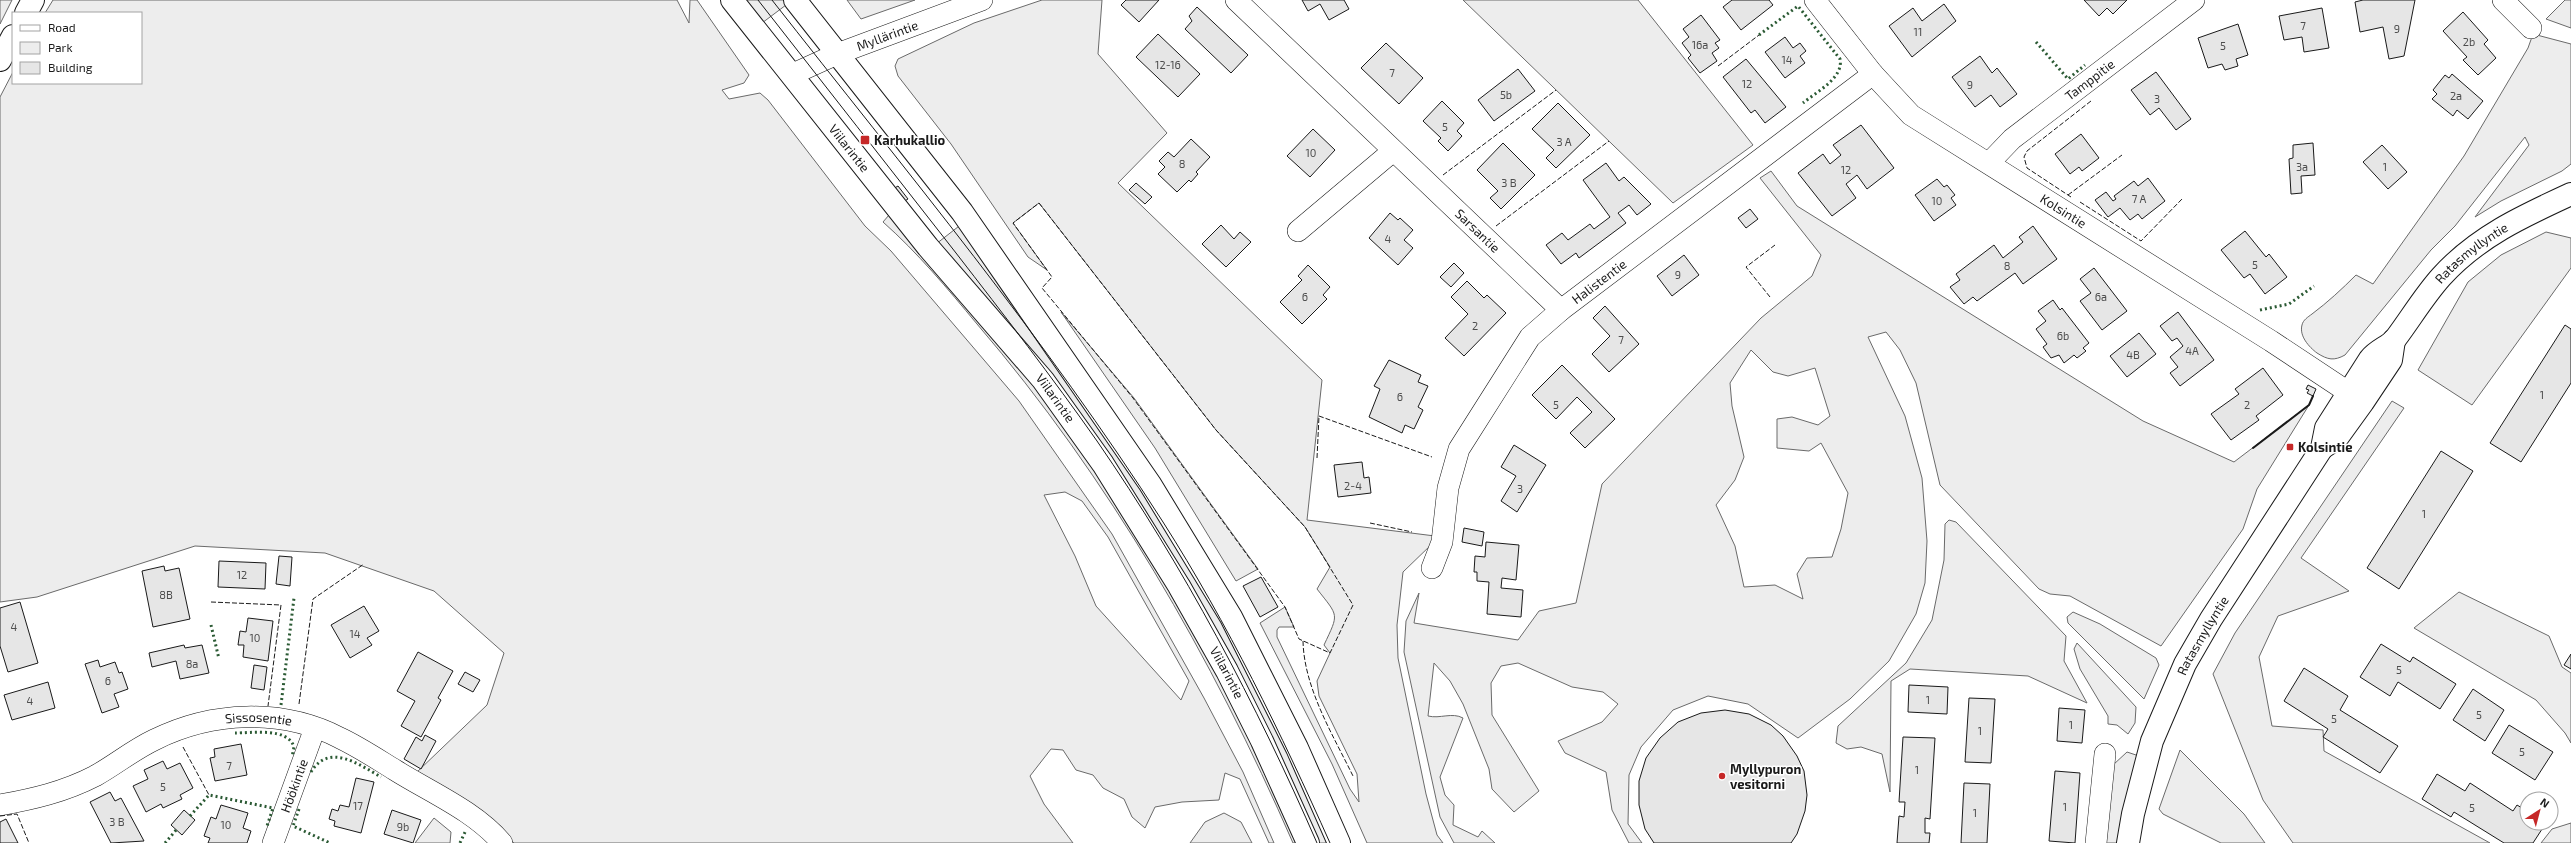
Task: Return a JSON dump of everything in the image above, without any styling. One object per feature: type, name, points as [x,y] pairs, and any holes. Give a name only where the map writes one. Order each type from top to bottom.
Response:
[{"type":"main road","points":[[27,12],[33,0]]},
{"type":"main road","name":"Viilarintie","points":[[732,0],[793,74],[928,247],[1043,380],[1103,464],[1179,586],[1227,671],[1262,741],[1308,843]]},
{"type":"main road","points":[[795,0],[962,212],[1150,484],[1231,617],[1297,748],[1340,843]]},
{"type":"main road","points":[[0,60],[12,38]]},
{"type":"main road","name":"Ratasmyllyntie","points":[[2128,843],[2133,814],[2152,741],[2169,698],[2185,664],[2211,619],[2322,448],[2337,438],[2356,397],[2391,360],[2394,340],[2440,279],[2467,251],[2499,229],[2571,194]]},
{"type":"street","name":"Myllärintie","points":[[793,74],[837,54],[982,0]]},
{"type":"street","name":"Sarsantie","points":[[1236,0],[1561,310]]},
{"type":"street","name":"Kolsintie","points":[[1815,0],[1873,74],[1911,115],[1989,163],[2031,192],[2271,341],[2356,397]]},
{"type":"street","name":"Tamppitie","points":[[1989,163],[2012,139],[2194,0]]},
{"type":"street","points":[[2503,0],[2531,28]]},
{"type":"street","name":"Halistentie","points":[[1432,568],[1442,542],[1448,488],[1459,448],[1530,337],[1561,310],[1873,74]]},
{"type":"street","points":[[1298,231],[1393,151]]},
{"type":"street","name":"Sissosentie","points":[[0,805],[48,795],[71,787],[96,775],[153,740],[181,728],[218,718],[257,717],[289,721],[340,737],[476,820],[502,843]]},
{"type":"street","name":"Höökintie","points":[[273,843],[315,728]]},
{"type":"street","points":[[2096,843],[2105,754]]},
{"type":"green space","points":[[0,0],[12,0],[0,24]]},
{"type":"green space","points":[[53,0],[677,0],[689,23],[690,0],[697,0],[749,75],[744,83],[722,90],[729,99],[760,93],[768,100],[865,226],[891,251],[1019,401],[1112,534],[1204,698],[1243,772],[1274,843],[1269,843],[1240,779],[1225,773],[1219,800],[1182,802],[1155,807],[1145,828],[1132,817],[1124,799],[1103,788],[1093,775],[1076,770],[1063,750],[1051,749],[1030,776],[1044,804],[1073,843],[514,843],[491,821],[417,772],[487,705],[504,653],[434,591],[325,553],[195,546],[37,597],[0,602],[0,97],[12,74],[12,84],[142,84],[142,12],[46,12]],"holes":[[[1065,492],[1082,501],[1108,537],[1189,681],[1181,700],[1096,606],[1075,556],[1044,495]]]},
{"type":"green space","points":[[744,0],[788,0],[790,2],[762,23]]},
{"type":"green space","points":[[847,0],[915,0],[861,19]]},
{"type":"green space","points":[[1042,0],[1102,0],[1098,54],[1167,133],[1118,183],[1322,380],[1307,520],[1435,536],[1433,543],[1403,572],[1397,625],[1398,658],[1426,794],[1437,835],[1443,843],[1367,843],[1332,764],[1260,623],[1285,607],[1294,627],[1279,627],[1277,630],[1277,637],[1350,789],[1359,802],[1357,774],[1319,696],[1317,681],[1330,653],[1324,645],[1332,627],[1334,616],[1333,611],[1317,589],[1330,567],[1305,527],[1216,430],[1039,203],[1013,223],[1047,270],[1028,257],[951,144],[898,76],[895,66],[898,59],[974,23]]},
{"type":"green space","points":[[1463,0],[1638,0],[1753,145],[1673,203]]},
{"type":"green space","points":[[2565,0],[2571,0],[2571,28],[2546,19]]},
{"type":"green space","points":[[2533,34],[2571,44],[2571,164],[2562,171],[2501,201],[2475,217],[2529,145],[2525,137],[2455,226],[2431,250],[2345,355],[2331,359],[2317,353],[2311,348],[2303,337],[2301,329],[2303,322],[2307,317],[2324,305],[2356,275],[2373,284],[2464,156],[2528,48]]},
{"type":"green space","points":[[1771,171],[1797,206],[2143,421],[2234,462],[2309,405],[2257,489],[2243,529],[2161,646],[2070,596],[2050,594],[2039,589],[1940,485],[1916,383],[1900,350],[1886,332],[1868,337],[1905,416],[1922,478],[1927,541],[1925,583],[1916,614],[1889,661],[1850,699],[1798,738],[1748,704],[1708,696],[1673,710],[1641,747],[1629,775],[1628,824],[1642,843],[1629,843],[1612,810],[1606,772],[1565,753],[1558,741],[1602,722],[1618,704],[1603,692],[1572,687],[1518,663],[1501,666],[1491,683],[1492,715],[1539,791],[1514,812],[1492,789],[1489,769],[1463,704],[1450,681],[1434,663],[1428,716],[1459,716],[1463,718],[1440,777],[1445,795],[1454,805],[1453,825],[1478,837],[1482,831],[1495,843],[1454,843],[1440,817],[1404,652],[1406,621],[1419,593],[1414,623],[1518,640],[1539,611],[1576,603],[1602,484],[1761,318],[1812,276],[1821,255],[1760,178]],"holes":[[[1751,350],[1773,372],[1788,376],[1815,368],[1830,416],[1818,425],[1792,417],[1777,419],[1777,448],[1809,451],[1821,443],[1848,493],[1841,529],[1832,557],[1807,558],[1797,574],[1803,599],[1775,585],[1744,587],[1735,546],[1716,505],[1735,480],[1744,457],[1732,406],[1730,383]]]},
{"type":"green space","points":[[889,215],[1034,379],[1182,604],[1301,843],[1293,843],[1262,774],[1228,705],[1154,572],[1114,507],[1071,444],[1025,383],[932,271],[883,222]]},
{"type":"green space","points":[[963,223],[1184,546],[1336,843],[1316,843],[1196,604],[936,244]]},
{"type":"green space","points":[[2546,232],[2571,238],[2571,268],[2472,405],[2418,370],[2468,282],[2501,255]]},
{"type":"green space","points":[[1061,312],[1134,398],[1258,569],[1236,581],[1155,448]]},
{"type":"green space","points":[[2392,401],[2404,408],[2301,558],[2349,591],[2278,616],[2259,657],[2272,726],[2323,730],[2324,751],[2490,843],[2293,843],[2263,800],[2213,674],[2235,633]]},
{"type":"green space","points":[[1949,520],[1956,522],[2066,636],[2064,661],[2087,703],[2028,676],[1910,669],[1891,681],[1890,792],[1882,754],[1861,747],[1847,749],[1836,743],[1838,726],[1906,663],[1932,620],[1944,560],[1945,524]]},
{"type":"green space","points":[[2459,592],[2549,636],[2562,667],[2571,673],[2571,743],[2565,733],[2536,700],[2414,628]]},
{"type":"green space","points":[[2073,612],[2100,624],[2156,658],[2159,665],[2144,699],[2068,623],[2067,617]]},
{"type":"green space","points":[[2077,643],[2136,707],[2135,723],[2128,734],[2117,725],[2108,724],[2108,716],[2080,669],[2074,649]]},
{"type":"green space","points":[[2180,750],[2244,814],[2265,843],[2221,843],[2163,814],[2159,809]]},
{"type":"green space","points":[[2127,752],[2139,756],[2118,843],[2104,843],[2113,765]]},
{"type":"green space","points":[[1224,813],[1241,822],[1252,843],[1190,843],[1205,822]]},
{"type":"green space","points":[[434,818],[451,832],[450,843],[415,843]]},
{"type":"green space","points":[[2571,823],[2571,843],[2541,843],[2550,831],[2559,831],[2559,827]]},
{"type":"building","points":[[1126,0],[1159,0],[1139,22],[1121,5]]},
{"type":"building","points":[[1302,0],[1344,0],[1349,9],[1329,20],[1320,4],[1308,11]]},
{"type":"building","points":[[1732,0],[1769,0],[1773,5],[1741,30],[1723,7]]},
{"type":"building","points":[[2084,0],[2127,0],[2113,14],[2107,8],[2099,16]]},
{"type":"building","points":[[2363,0],[2415,0],[2404,56],[2389,59],[2383,27],[2360,32],[2355,2]]},
{"type":"building","points":[[1944,4],[1956,21],[1912,57],[1889,26],[1913,8],[1922,21]]},
{"type":"building","points":[[1197,7],[1248,55],[1231,73],[1185,29],[1192,21],[1189,16]]},
{"type":"building","points":[[2322,8],[2329,48],[2304,52],[2302,37],[2284,40],[2279,16]]},
{"type":"building","points":[[2463,12],[2488,40],[2484,44],[2496,58],[2478,75],[2463,60],[2467,57],[2443,31]]},
{"type":"building","points":[[1701,15],[1720,40],[1715,43],[1719,48],[1712,53],[1717,61],[1700,73],[1688,58],[1691,55],[1682,43],[1689,37],[1683,29]]},
{"type":"building","points":[[2238,24],[2248,55],[2236,59],[2238,66],[2225,70],[2222,64],[2208,68],[2198,38]]},
{"type":"building","points":[[1158,34],[1200,74],[1178,97],[1136,57]]},
{"type":"building","points":[[1785,37],[1793,48],[1800,43],[1806,51],[1800,56],[1805,63],[1785,78],[1765,52]]},
{"type":"building","points":[[1386,43],[1423,78],[1399,104],[1361,68]]},
{"type":"building","points":[[1980,56],[1992,73],[1997,68],[2017,94],[2000,107],[1991,95],[1975,107],[1952,77]]},
{"type":"building","points":[[1746,59],[1786,107],[1765,123],[1755,110],[1751,113],[1723,77]]},
{"type":"building","points":[[1518,69],[1535,91],[1494,121],[1478,100]]},
{"type":"building","points":[[2156,72],[2191,119],[2176,130],[2159,108],[2150,115],[2131,90]]},
{"type":"building","points":[[2452,74],[2483,101],[2468,119],[2457,110],[2453,116],[2432,99],[2437,94],[2433,90],[2445,75],[2449,78]]},
{"type":"building","points":[[1442,101],[1464,123],[1457,131],[1462,136],[1448,151],[1438,141],[1441,138],[1423,121]]},
{"type":"building","points":[[1558,103],[1590,135],[1556,168],[1546,158],[1554,150],[1532,129]]},
{"type":"building","points":[[1861,125],[1894,168],[1867,189],[1857,175],[1846,184],[1856,198],[1832,216],[1798,173],[1823,154],[1830,164],[1841,155],[1833,145]]},
{"type":"building","points":[[1313,129],[1335,150],[1310,177],[1287,156]]},
{"type":"building","points":[[2081,134],[2099,158],[2082,171],[2079,167],[2070,174],[2055,154]]},
{"type":"building","points":[[1191,139],[1210,157],[1196,172],[1198,174],[1191,182],[1189,180],[1177,192],[1158,174],[1165,167],[1159,161],[1168,152],[1174,157]]},
{"type":"building","points":[[1503,143],[1535,175],[1501,209],[1490,198],[1498,191],[1477,170]]},
{"type":"building","points":[[2313,143],[2315,175],[2301,176],[2302,193],[2291,194],[2289,159],[2293,158],[2293,145]]},
{"type":"building","points":[[2382,145],[2407,172],[2388,189],[2363,162]]},
{"type":"building","points":[[1606,163],[1619,181],[1624,177],[1651,204],[1637,215],[1629,205],[1618,213],[1626,223],[1579,258],[1576,253],[1561,264],[1546,245],[1562,233],[1568,240],[1590,224],[1594,229],[1610,217],[1583,180]]},
{"type":"building","points":[[2148,178],[2165,201],[2142,219],[2138,214],[2130,220],[2120,208],[2108,217],[2095,200],[2106,192],[2113,201],[2116,199],[2114,196],[2134,181],[2138,186]]},
{"type":"building","points":[[1937,179],[1944,187],[1947,185],[1955,195],[1951,198],[1956,205],[1934,221],[1915,195]]},
{"type":"building","points":[[1136,183],[1152,197],[1145,204],[1129,190]]},
{"type":"building","points":[[898,186],[908,199],[903,202],[893,189]]},
{"type":"building","points":[[1750,209],[1758,219],[1746,228],[1738,218]]},
{"type":"building","points":[[1390,213],[1398,220],[1400,218],[1413,230],[1404,240],[1413,248],[1398,265],[1369,238]]},
{"type":"building","points":[[1221,225],[1234,239],[1240,232],[1251,242],[1226,267],[1202,244]]},
{"type":"building","points":[[2033,226],[2057,259],[2023,284],[2015,273],[1977,301],[1973,297],[1964,304],[1950,287],[1960,280],[1956,274],[1994,245],[2003,258],[2023,242],[2019,237]]},
{"type":"building","points":[[2245,231],[2266,257],[2269,254],[2287,277],[2265,294],[2250,274],[2244,278],[2221,250]]},
{"type":"building","points":[[1684,255],[1699,275],[1672,296],[1657,276]]},
{"type":"building","points":[[1454,263],[1464,273],[1451,287],[1440,277]]},
{"type":"building","points":[[1308,265],[1330,287],[1323,295],[1327,299],[1302,324],[1280,302],[1302,280],[1298,276]]},
{"type":"building","points":[[2094,268],[2127,311],[2102,330],[2080,301],[2091,293],[2080,279]]},
{"type":"building","points":[[1467,281],[1484,298],[1487,295],[1506,313],[1464,356],[1445,338],[1468,314],[1451,297]]},
{"type":"building","points":[[2053,300],[2060,310],[2062,308],[2089,343],[2083,348],[2086,351],[2077,358],[2074,355],[2064,363],[2059,355],[2051,358],[2043,347],[2047,344],[2036,329],[2046,321],[2038,311]]},
{"type":"building","points":[[1605,306],[1639,344],[1609,372],[1592,354],[1610,336],[1593,318]]},
{"type":"building","points":[[2178,312],[2214,360],[2180,386],[2170,373],[2178,367],[2170,357],[2183,346],[2177,338],[2172,341],[2160,326]]},
{"type":"building","points":[[2565,325],[2571,329],[2571,383],[2521,462],[2490,443]]},
{"type":"building","points":[[2139,333],[2156,354],[2127,377],[2110,356]]},
{"type":"building","points":[[1389,360],[1421,375],[1418,382],[1428,386],[1418,407],[1423,410],[1414,429],[1405,425],[1402,433],[1369,417],[1380,389],[1374,386]]},
{"type":"building","points":[[1562,365],[1615,419],[1585,448],[1570,433],[1592,412],[1577,397],[1556,419],[1532,395]]},
{"type":"building","points":[[2263,368],[2283,395],[2256,416],[2259,420],[2231,440],[2211,414],[2239,394],[2235,389]]},
{"type":"building","points":[[2308,385],[2316,389],[2313,396],[2307,393],[2309,390],[2306,389]]},
{"type":"building","points":[[1514,445],[1546,465],[1517,512],[1501,501],[1516,476],[1501,467]]},
{"type":"building","points":[[2441,451],[2473,471],[2399,589],[2367,568]]},
{"type":"building","points":[[1362,462],[1364,478],[1369,477],[1371,493],[1338,497],[1334,465]]},
{"type":"building","points":[[1464,528],[1484,532],[1482,546],[1462,542]]},
{"type":"building","points":[[1486,542],[1519,545],[1516,580],[1502,578],[1501,588],[1523,590],[1521,617],[1487,614],[1489,582],[1477,581],[1477,572],[1474,572],[1475,556],[1485,557]]},
{"type":"building","points":[[279,556],[292,557],[290,586],[276,584]]},
{"type":"building","points":[[219,561],[266,563],[265,589],[218,587]]},
{"type":"building","points":[[164,566],[165,571],[179,568],[190,619],[153,627],[142,571]]},
{"type":"building","points":[[1261,577],[1278,607],[1260,617],[1243,586]]},
{"type":"building","points":[[20,602],[38,663],[8,672],[0,646],[0,608]]},
{"type":"building","points":[[364,606],[379,631],[367,638],[372,645],[350,658],[331,625]]},
{"type":"building","points":[[248,618],[273,621],[268,661],[243,657],[244,645],[238,645],[240,631],[246,632]]},
{"type":"building","points":[[2381,644],[2410,662],[2413,657],[2456,684],[2440,709],[2398,682],[2390,696],[2360,677]]},
{"type":"building","points":[[184,645],[185,648],[202,645],[209,673],[180,679],[176,661],[152,667],[149,653]]},
{"type":"building","points":[[418,652],[453,671],[438,698],[441,700],[421,737],[401,726],[415,701],[397,691]]},
{"type":"building","points":[[2571,654],[2571,669],[2564,665]]},
{"type":"building","points":[[98,660],[100,667],[115,662],[119,673],[122,672],[128,689],[114,694],[119,707],[102,713],[85,664]]},
{"type":"building","points":[[254,665],[267,667],[264,690],[251,688]]},
{"type":"building","points":[[2304,668],[2348,696],[2340,710],[2398,746],[2380,773],[2323,737],[2328,729],[2284,701]]},
{"type":"building","points":[[465,672],[480,680],[473,692],[458,684]]},
{"type":"building","points":[[48,682],[55,708],[12,720],[4,695]]},
{"type":"building","points":[[1909,685],[1948,687],[1947,714],[1908,712]]},
{"type":"building","points":[[2473,689],[2504,710],[2485,741],[2453,720]]},
{"type":"building","points":[[1969,698],[1995,699],[1991,763],[1965,762]]},
{"type":"building","points":[[2059,708],[2085,710],[2082,743],[2057,741]]},
{"type":"building","name":"Myllypuron vesitorni","points":[[1725,710],[1749,714],[1771,725],[1783,736],[1797,756],[1804,771],[1807,795],[1805,811],[1797,834],[1791,843],[1654,843],[1645,829],[1639,805],[1639,781],[1646,758],[1660,738],[1678,722],[1701,713]]},
{"type":"building","points":[[2509,725],[2553,752],[2535,780],[2492,753]]},
{"type":"building","points":[[425,735],[436,741],[421,769],[404,759],[416,737],[422,741]]},
{"type":"building","points":[[1903,737],[1935,738],[1930,819],[1925,818],[1925,833],[1930,833],[1929,843],[1897,843],[1899,816],[1904,817],[1905,802],[1899,802]]},
{"type":"building","points":[[241,744],[247,775],[215,781],[210,758],[215,757],[214,749]]},
{"type":"building","points":[[163,761],[167,769],[180,763],[193,788],[180,795],[182,799],[163,808],[161,804],[146,812],[133,786],[148,779],[144,770]]},
{"type":"building","points":[[2055,771],[2080,773],[2075,843],[2049,841]]},
{"type":"building","points":[[2437,774],[2465,791],[2470,783],[2513,811],[2517,805],[2519,806],[2519,831],[2541,831],[2533,843],[2504,843],[2454,812],[2451,817],[2422,799]]},
{"type":"building","points":[[356,778],[374,782],[361,833],[334,826],[335,821],[329,819],[332,809],[338,811],[340,805],[349,807]]},
{"type":"building","points":[[1964,783],[1990,784],[1987,843],[1961,843]]},
{"type":"building","points":[[110,792],[115,801],[121,798],[144,841],[111,843],[90,802]]},
{"type":"building","points":[[221,805],[248,813],[243,828],[251,831],[247,843],[208,843],[210,838],[204,836],[211,817],[216,819]]},
{"type":"building","points":[[184,810],[195,820],[182,835],[171,825]]},
{"type":"building","points":[[392,810],[421,820],[413,843],[384,834]]},
{"type":"building","points":[[6,819],[18,843],[0,843],[0,822]]},
{"type":"tram line","points":[[758,0],[1028,346],[1097,441],[1129,489],[1160,537],[1217,637],[1269,739],[1317,843]]},
{"type":"tram line","points":[[772,0],[974,256],[1071,387],[1118,454],[1163,522],[1210,600],[1273,720],[1330,843]]},
{"type":"hedge","points":[[1759,35],[1798,6],[1840,59],[1838,72],[1828,84],[1803,103]]},
{"type":"hedge","points":[[2036,42],[2068,79],[2085,65]]},
{"type":"hedge","points":[[2260,310],[2289,304],[2314,286]]},
{"type":"hedge","points":[[281,705],[294,598]]},
{"type":"hedge","points":[[211,625],[219,659]]},
{"type":"hedge","points":[[235,733],[268,732],[284,736],[294,747],[292,757]]},
{"type":"hedge","points":[[311,772],[318,763],[327,758],[336,757],[354,762],[381,777]]},
{"type":"hedge","points":[[190,816],[209,795],[273,808],[267,826]]},
{"type":"hedge","points":[[299,809],[293,826],[330,843]]},
{"type":"hedge","points":[[165,843],[177,829]]},
{"type":"hedge","points":[[460,843],[466,830]]},
{"type":"fence","points":[[1718,66],[1759,35]]},
{"type":"fence","points":[[1443,175],[1556,90]]},
{"type":"fence","points":[[2071,197],[2027,168],[2024,157],[2027,151],[2091,101]]},
{"type":"fence","points":[[1496,226],[1609,141]]},
{"type":"fence","points":[[2068,195],[2122,155]]},
{"type":"fence","points":[[2080,202],[2141,241],[2183,198]]},
{"type":"fence","points":[[1039,203],[1216,430],[1305,527],[1353,605],[1330,653],[1299,639],[1285,607],[1133,398],[1042,288],[1052,277],[1013,223],[1039,203]]},
{"type":"fence","points":[[1770,297],[1746,267],[1775,245]]},
{"type":"fence","points":[[1317,458],[1319,416],[1432,457]]},
{"type":"fence","points":[[1370,523],[1412,532]]},
{"type":"fence","points":[[299,704],[313,599],[364,564]]},
{"type":"fence","points":[[211,602],[281,605],[268,706]]},
{"type":"fence","points":[[1303,641],[1308,676],[1314,694],[1353,776]]},
{"type":"fence","points":[[183,747],[209,795]]},
{"type":"fence","points":[[0,816],[17,814],[29,843]]},
{"type":"wall","points":[[2253,448],[2309,405],[2313,396]]},
{"type":"place","name":"Karhukallio","points":[[865,140]]},
{"type":"place","name":"Kolsintie","points":[[2290,447]]},
{"type":"place","name":"Myllypuron vesitorni","points":[[1722,776]]}]
